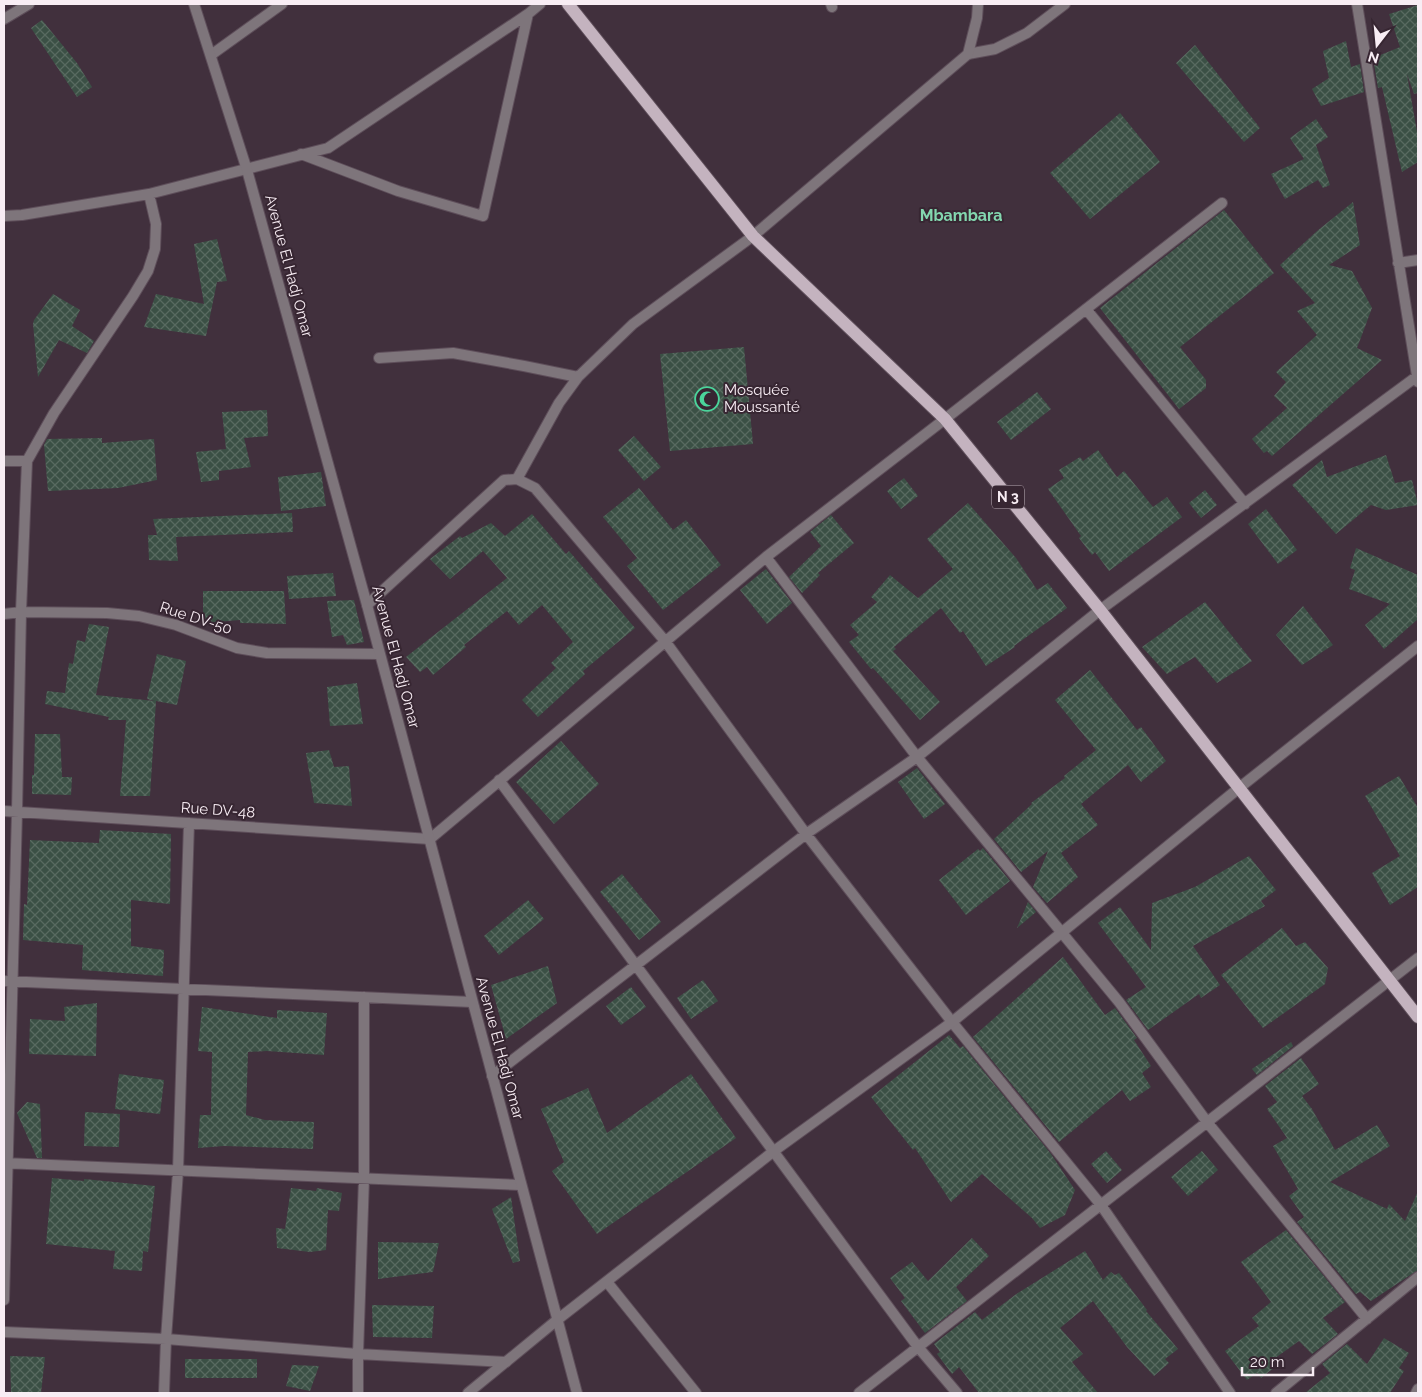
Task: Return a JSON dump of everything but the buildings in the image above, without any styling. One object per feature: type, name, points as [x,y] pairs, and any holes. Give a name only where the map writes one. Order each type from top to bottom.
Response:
[{"type":"main road","name":"N 3","points":[[568,4],[753,236],[946,419],[1100,610],[1418,1017]]},
{"type":"street","points":[[4,20],[29,4]]},
{"type":"street","name":"Avenue El Hadj Omar","points":[[194,4],[247,170],[367,605],[577,1393]]},
{"type":"street","points":[[211,55],[282,4]]},
{"type":"street","points":[[4,216],[149,194],[328,148],[528,14],[540,4]]},
{"type":"street","points":[[968,54],[977,18],[978,4]]},
{"type":"street","points":[[517,479],[559,403],[578,378],[633,324],[753,236],[968,54],[995,49],[1027,32],[1065,4]]},
{"type":"street","points":[[492,1076],[806,834],[918,757],[1100,610],[1417,380],[1357,4]]},
{"type":"street","points":[[301,154],[398,191],[483,216],[528,14]]},
{"type":"street","points":[[4,1300],[8,981],[17,812],[21,612],[27,461],[54,413],[148,271],[155,249],[156,224],[149,194]]},
{"type":"street","points":[[430,839],[766,556],[946,419],[1222,203]]},
{"type":"street","points":[[1398,263],[1418,260]]},
{"type":"street","points":[[1086,309],[1245,504]]},
{"type":"street","points":[[379,358],[453,353],[578,378]]},
{"type":"street","points":[[4,460],[27,461]]},
{"type":"street","points":[[367,605],[504,480],[517,479],[535,488],[665,641],[806,834],[952,1022],[1101,1205],[1230,1393]]},
{"type":"street","points":[[766,556],[918,757],[1119,1002],[1207,1122],[1368,1319]]},
{"type":"street","name":"Rue DV-50","points":[[4,614],[21,612],[107,613],[139,616],[176,625],[237,648],[267,653],[379,654]]},
{"type":"street","points":[[468,1393],[557,1320],[774,1151],[952,1022],[1239,788],[1418,646]]},
{"type":"street","points":[[499,780],[918,1347],[956,1393]]},
{"type":"street","name":"Rue DV-48","points":[[4,811],[430,839]]},
{"type":"street","points":[[164,1393],[178,1171],[189,823]]},
{"type":"street","points":[[859,1393],[1418,958]]},
{"type":"street","points":[[8,981],[472,1002]]},
{"type":"street","points":[[358,1393],[364,1178],[364,997]]},
{"type":"street","points":[[6,1164],[521,1185]]},
{"type":"street","points":[[1276,1393],[1418,1277]]},
{"type":"street","points":[[607,1282],[696,1393]]},
{"type":"street","points":[[4,1332],[166,1339],[358,1354],[506,1362]]},
{"type":"street","points":[[1416,1393],[1418,1389]]},
{"type":"place","name":"Mosquée Moussanté","points":[[707,399]]},
{"type":"district","name":"Mbambara","points":[[961,215]]}]
